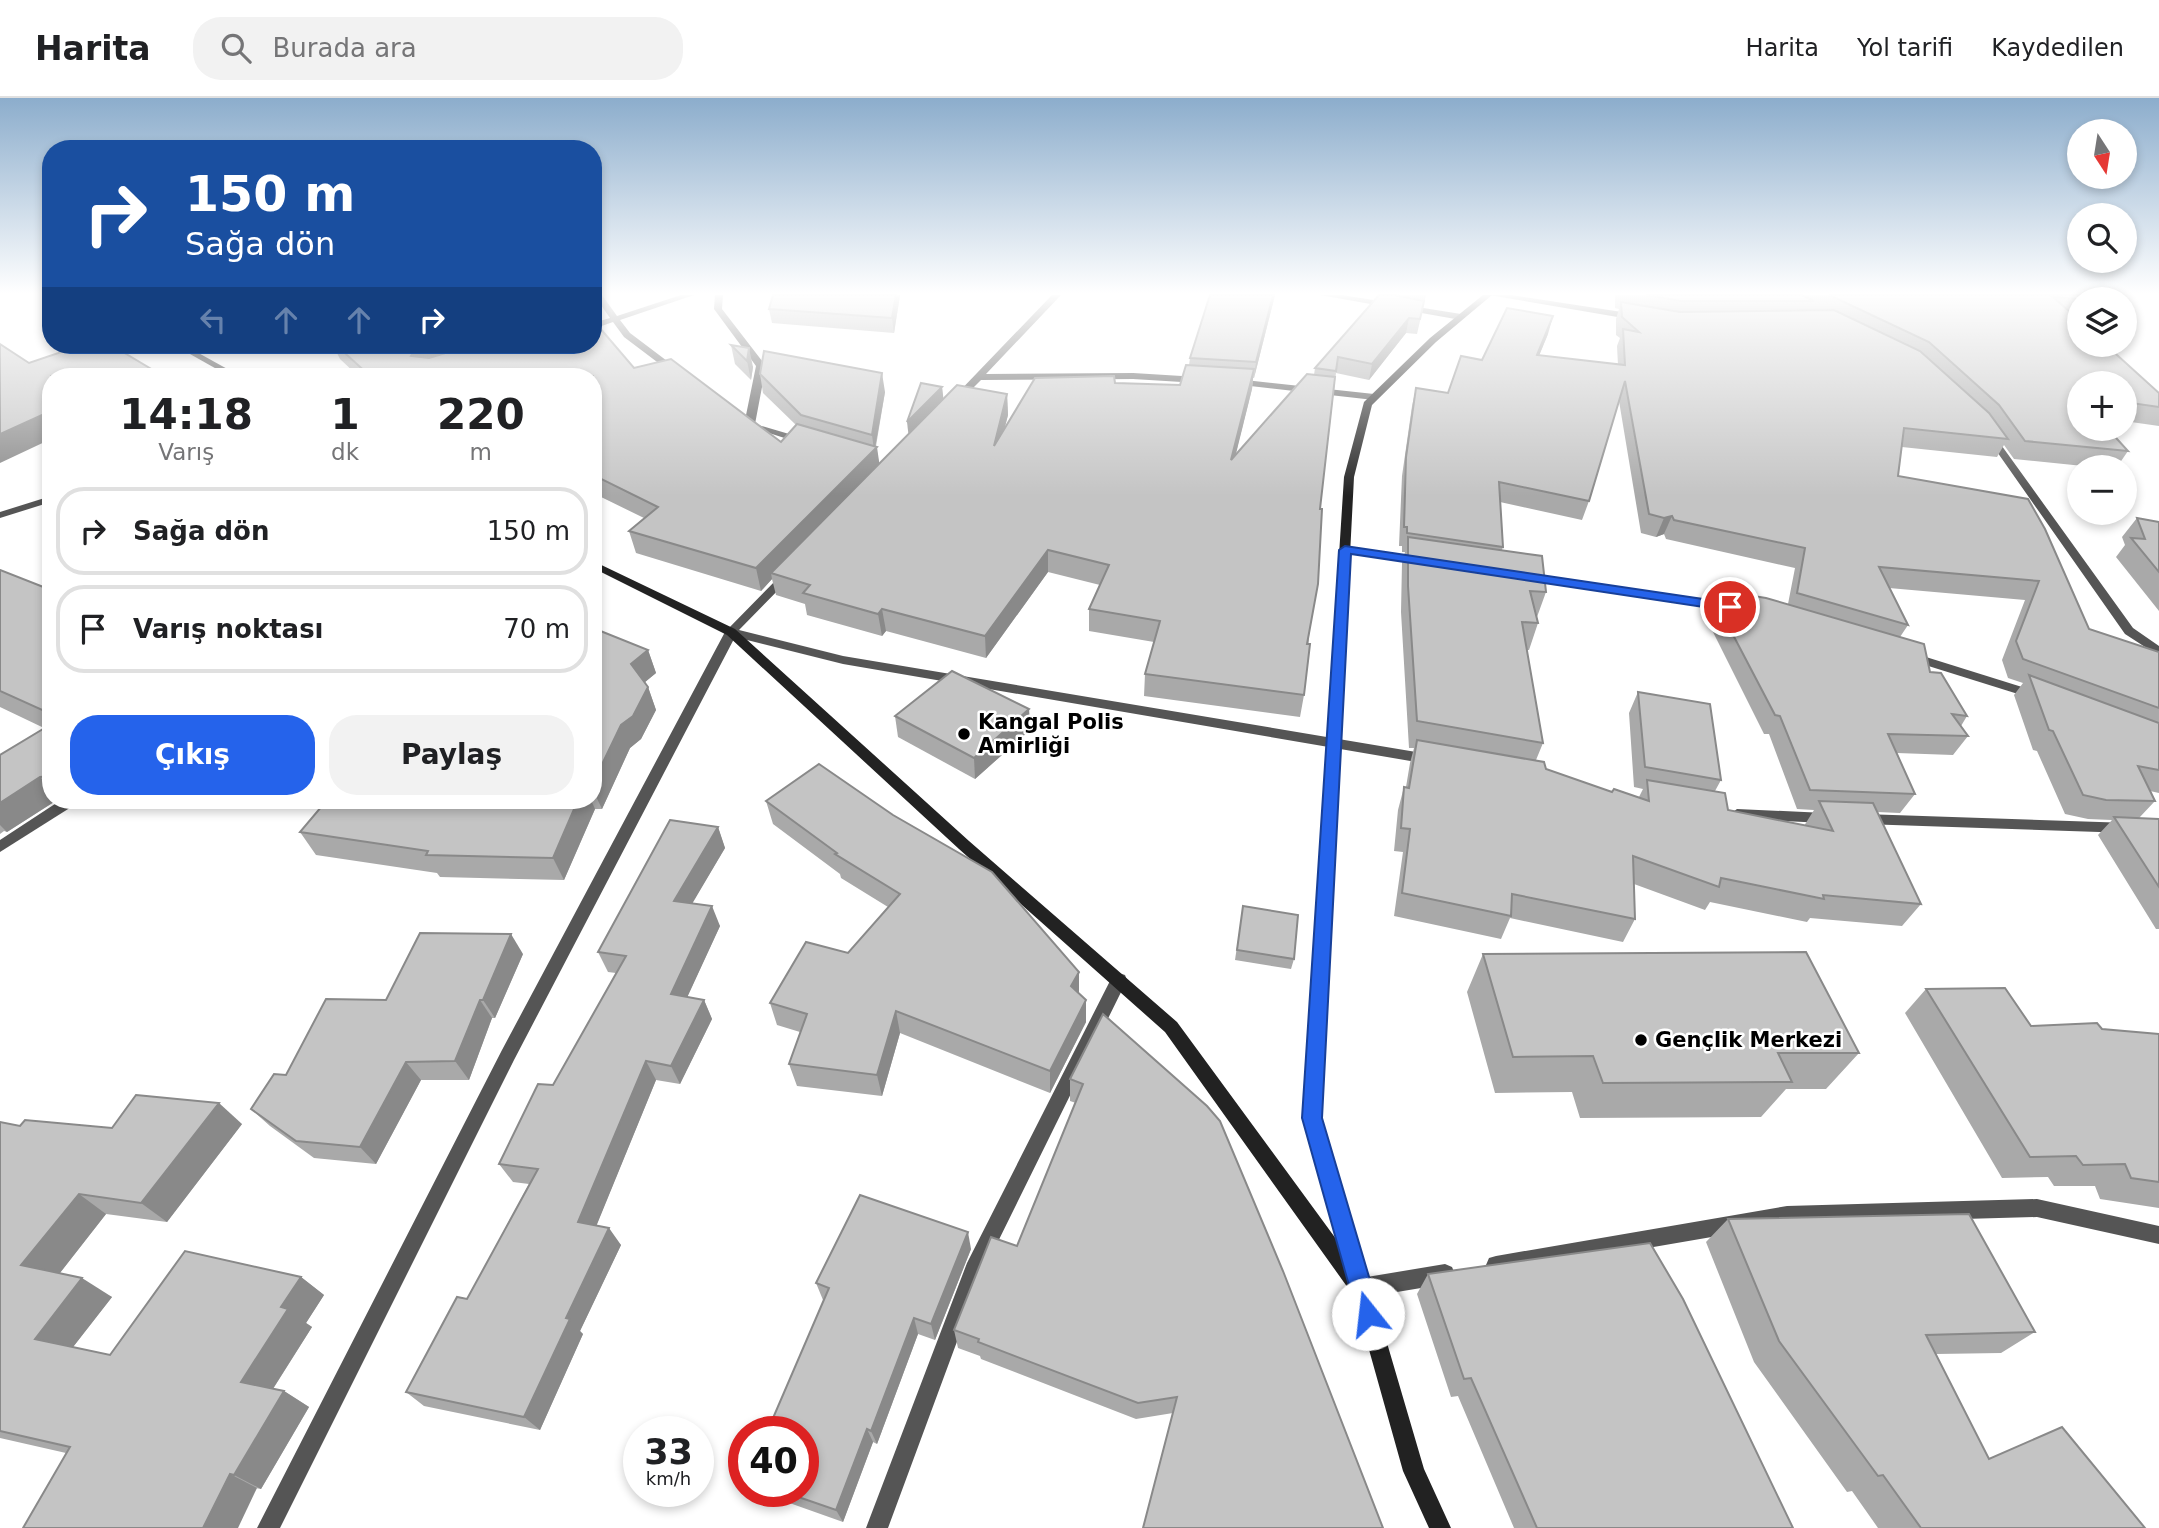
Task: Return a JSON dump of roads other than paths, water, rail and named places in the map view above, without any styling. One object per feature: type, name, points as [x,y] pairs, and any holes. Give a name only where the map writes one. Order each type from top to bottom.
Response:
[{"type":"street","points":[[663,362],[685,378]]},
{"type":"street","points":[[750,425],[761,366],[758,362]]},
{"type":"street","points":[[949,407],[993,362]]},
{"type":"street","points":[[1411,362],[1367,404],[1349,477],[1312,1118],[1414,1471],[1440,1528]]},
{"type":"street","points":[[978,377],[1133,376],[1211,381]]},
{"type":"street","points":[[1224,382],[1277,385],[1374,397]]},
{"type":"street","points":[[739,417],[750,425],[814,444]]},
{"type":"street","points":[[1983,427],[2129,631],[2159,652]]},
{"type":"street","points":[[0,515],[42,502]]},
{"type":"street","points":[[1345,550],[1428,562]]},
{"type":"street","points":[[268,1528],[508,1055],[732,632],[797,564]]},
{"type":"street","points":[[602,568],[732,632],[843,660],[1444,762]]},
{"type":"street","points":[[1510,574],[1730,607]]},
{"type":"street","points":[[732,632],[964,845],[1171,1027],[1361,1289]]},
{"type":"street","points":[[1902,653],[1994,680],[2045,699]]},
{"type":"street","points":[[0,847],[57,809]]},
{"type":"street","points":[[1719,811],[1747,816],[2159,829]]},
{"type":"street","points":[[877,1528],[974,1270],[1119,980]]},
{"type":"street","points":[[1361,1289],[1787,1214],[2037,1208],[2159,1236]]},
{"type":"place","name":"Kangal Polis Amirliği","points":[[964,734]]},
{"type":"place","name":"Gençlik Merkezi","points":[[1641,1040]]}]
